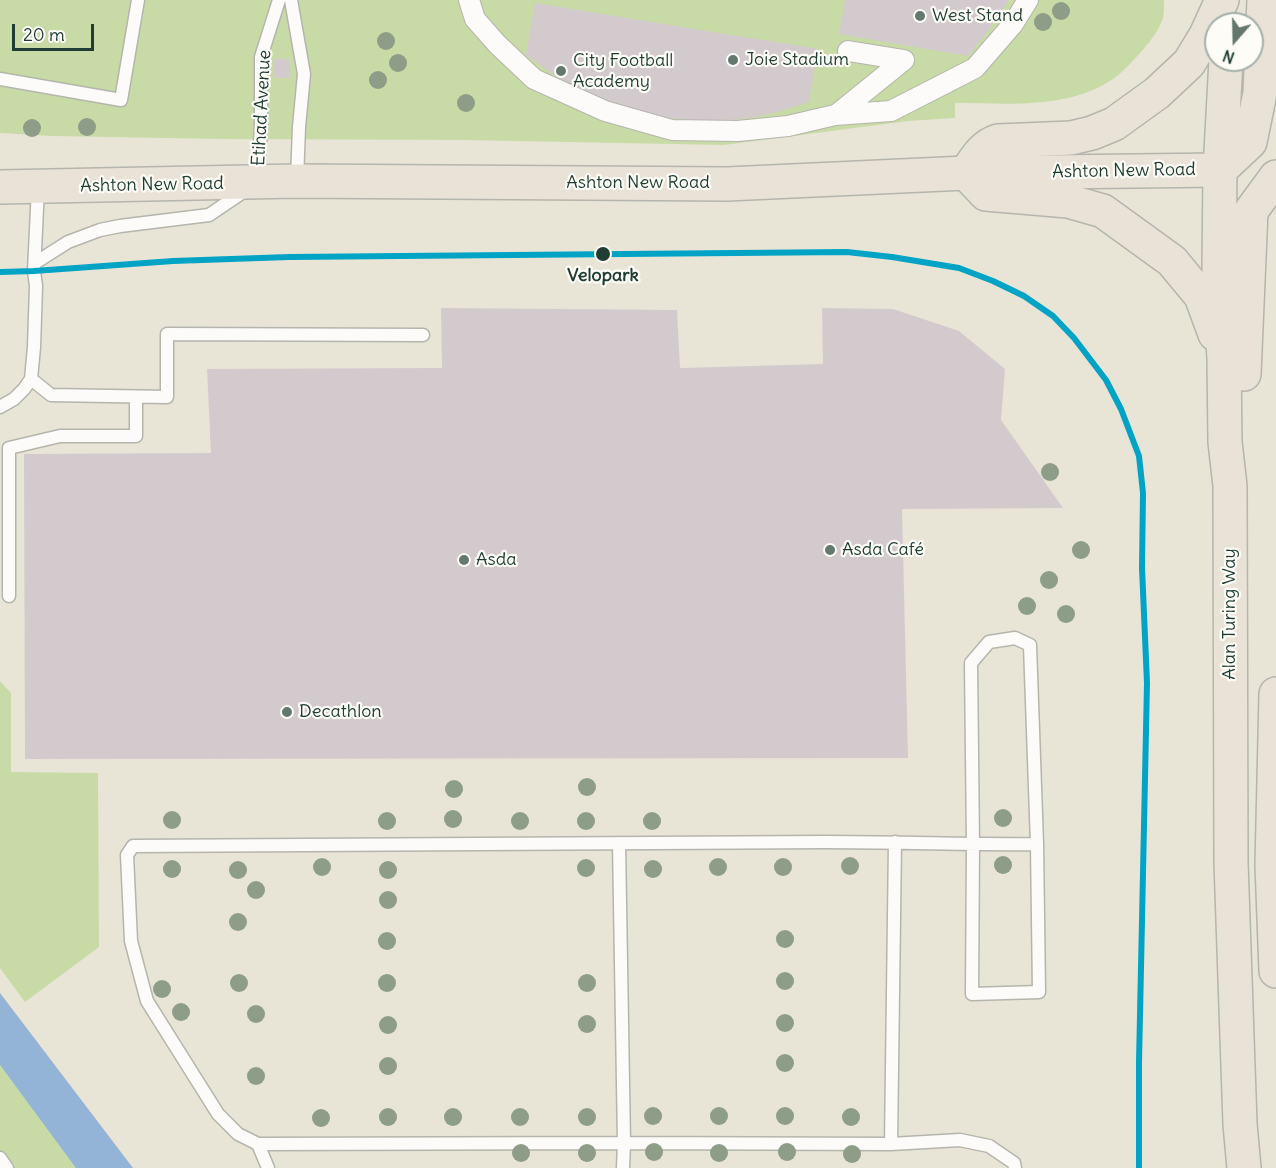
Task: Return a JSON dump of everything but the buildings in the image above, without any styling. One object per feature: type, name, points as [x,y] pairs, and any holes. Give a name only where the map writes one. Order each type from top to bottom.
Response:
[{"type":"main road","points":[[1222,0],[1206,35],[1189,63],[1156,93],[1114,124],[1071,138],[998,141],[979,153],[966,173],[986,194],[1068,201],[1103,211],[1166,255],[1201,296],[1224,359]]},
{"type":"main road","points":[[1220,170],[1250,142],[1260,93],[1264,0]]},
{"type":"main road","name":"Alan Turing Way","points":[[1225,72],[1220,170],[1219,268],[1224,359],[1225,442],[1230,486],[1231,862],[1240,1124],[1244,1168]]},
{"type":"main road","name":"Ashton New Road","points":[[0,187],[296,181],[728,184],[966,173],[1220,170],[1276,167]]},
{"type":"main road","points":[[1230,486],[1241,427],[1251,211],[1276,177]]},
{"type":"main road","points":[[1276,694],[1272,866],[1276,971]]},
{"type":"street","points":[[469,0],[475,19],[534,80],[605,111],[672,130],[716,131],[788,126],[835,115],[891,111],[975,68],[1013,24],[1028,0]]},
{"type":"street","points":[[835,115],[904,60],[848,51]]},
{"type":"lane","points":[[0,79],[121,100],[138,0]]},
{"type":"lane","name":"Etihad Avenue","points":[[258,182],[261,57],[279,0]]},
{"type":"lane","name":"Etihad Avenue","points":[[291,0],[304,74],[298,127],[296,181]]},
{"type":"lane","points":[[35,263],[68,242],[100,230],[209,215],[258,182]]},
{"type":"lane","points":[[0,407],[14,399],[31,379],[38,187]]},
{"type":"lane","points":[[31,379],[51,395],[167,397],[167,334],[423,335]]},
{"type":"lane","points":[[9,596],[9,448],[60,436],[136,436],[136,397]]},
{"type":"lane","points":[[1014,638],[1030,645],[1037,844],[1039,992],[972,994],[973,845],[971,663],[989,642],[1014,638]]},
{"type":"lane","points":[[891,1144],[895,842]]},
{"type":"lane","points":[[1015,1168],[1014,1163],[989,1146],[960,1140],[891,1144],[258,1144],[238,1134],[218,1114],[147,1000],[131,941],[127,855],[133,846],[895,842],[973,845],[1037,844]]},
{"type":"lane","points":[[619,843],[623,1168]]},
{"type":"lane","points":[[258,1144],[268,1168]]},
{"type":"lane","points":[[0,1158],[7,1168]]},
{"type":"green space","name":"City Football Academy","points":[[0,0],[1164,0],[1164,2],[1163,18],[1159,28],[1131,63],[1113,79],[1076,96],[1037,103],[955,103],[955,118],[908,121],[724,145],[464,140],[223,139],[0,133]]},
{"type":"green space","points":[[0,681],[11,693],[11,772],[98,773],[99,947],[25,1002],[0,968]]},
{"type":"green space","points":[[0,1065],[77,1168],[0,1168]]},
{"type":"water","points":[[0,993],[133,1168],[76,1168],[0,1065]]},
{"type":"transit line","points":[[0,272],[173,261],[289,257],[847,252],[959,268],[1024,296],[1053,316],[1074,338],[1106,380],[1121,409],[1139,456],[1143,493],[1142,568],[1147,683],[1139,1168]]},
{"type":"place","name":"West Stand","points":[[920,16]]},
{"type":"place","name":"Joie Stadium","points":[[733,60]]},
{"type":"place","name":"City Football Academy","points":[[561,71]]},
{"type":"place","name":"Velopark","points":[[603,254]]},
{"type":"place","name":"Asda Café","points":[[830,550]]},
{"type":"place","name":"Asda","points":[[464,560]]},
{"type":"place","name":"Decathlon","points":[[287,712]]}]
